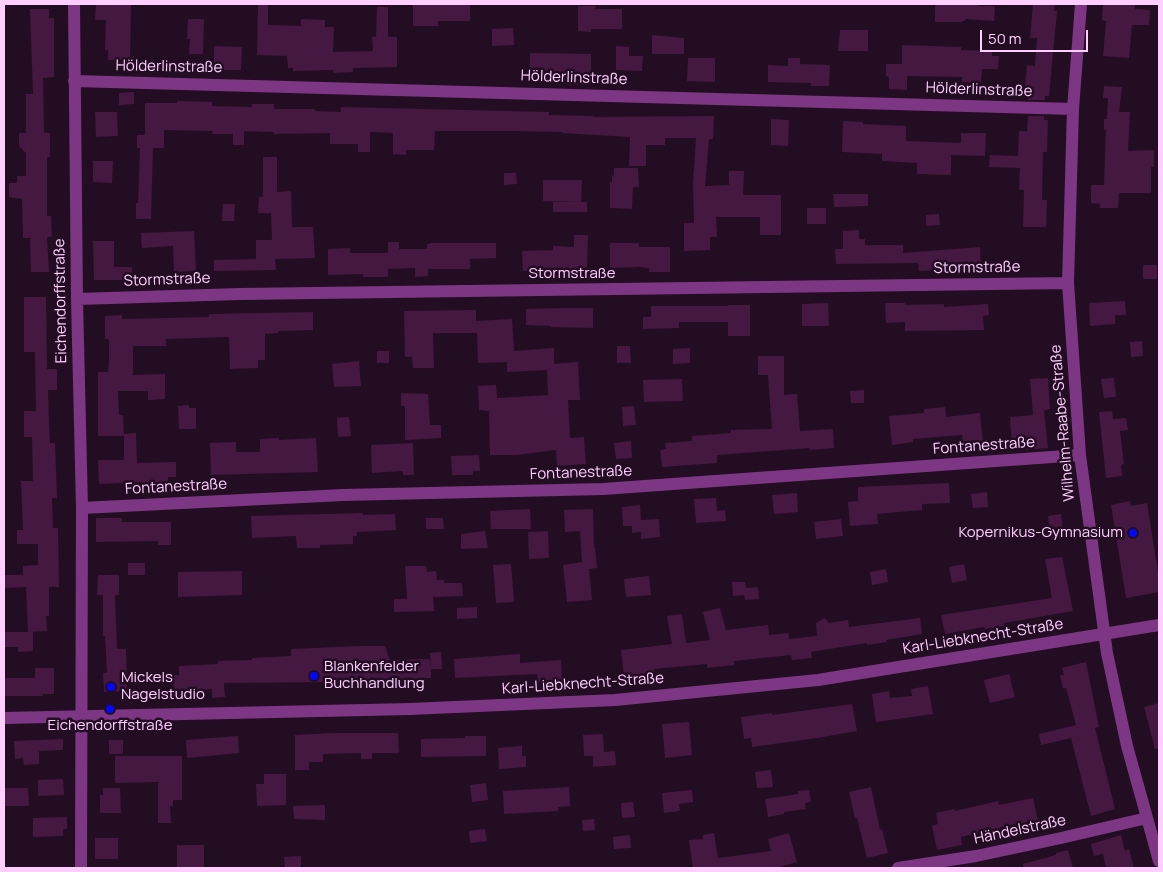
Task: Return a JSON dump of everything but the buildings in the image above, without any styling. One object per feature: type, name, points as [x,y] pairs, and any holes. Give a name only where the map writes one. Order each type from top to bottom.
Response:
[{"type":"street","name":"Eichendorffstraße","points":[[74,4],[77,299],[82,508],[81,868]]},
{"type":"street","name":"Wilhelm-Raabe-Straße","points":[[1081,4],[1073,109],[1068,283],[1080,455],[1104,634],[1127,746],[1159,861]]},
{"type":"street","name":"Hölderlinstraße","points":[[74,81],[1073,109]]},
{"type":"street","name":"Stormstraße","points":[[77,299],[240,294],[1068,283]]},
{"type":"street","name":"Fontanestraße","points":[[82,508],[343,495],[603,489],[1080,455]]},
{"type":"street","name":"Karl-Liebknecht-Straße","points":[[4,718],[410,709],[615,700],[818,680],[1159,625]]},
{"type":"street","name":"Händelstraße","points":[[898,868],[976,856],[1147,818]]},
{"type":"place","name":"Kopernikus-Gymnasium","points":[[1133,533]]},
{"type":"place","name":"Blankenfelder Buchhandlung","points":[[314,676]]},
{"type":"place","name":"Mickels Nagelstudio","points":[[111,687]]},
{"type":"place","name":"Eichendorffstraße","points":[[110,709]]}]
